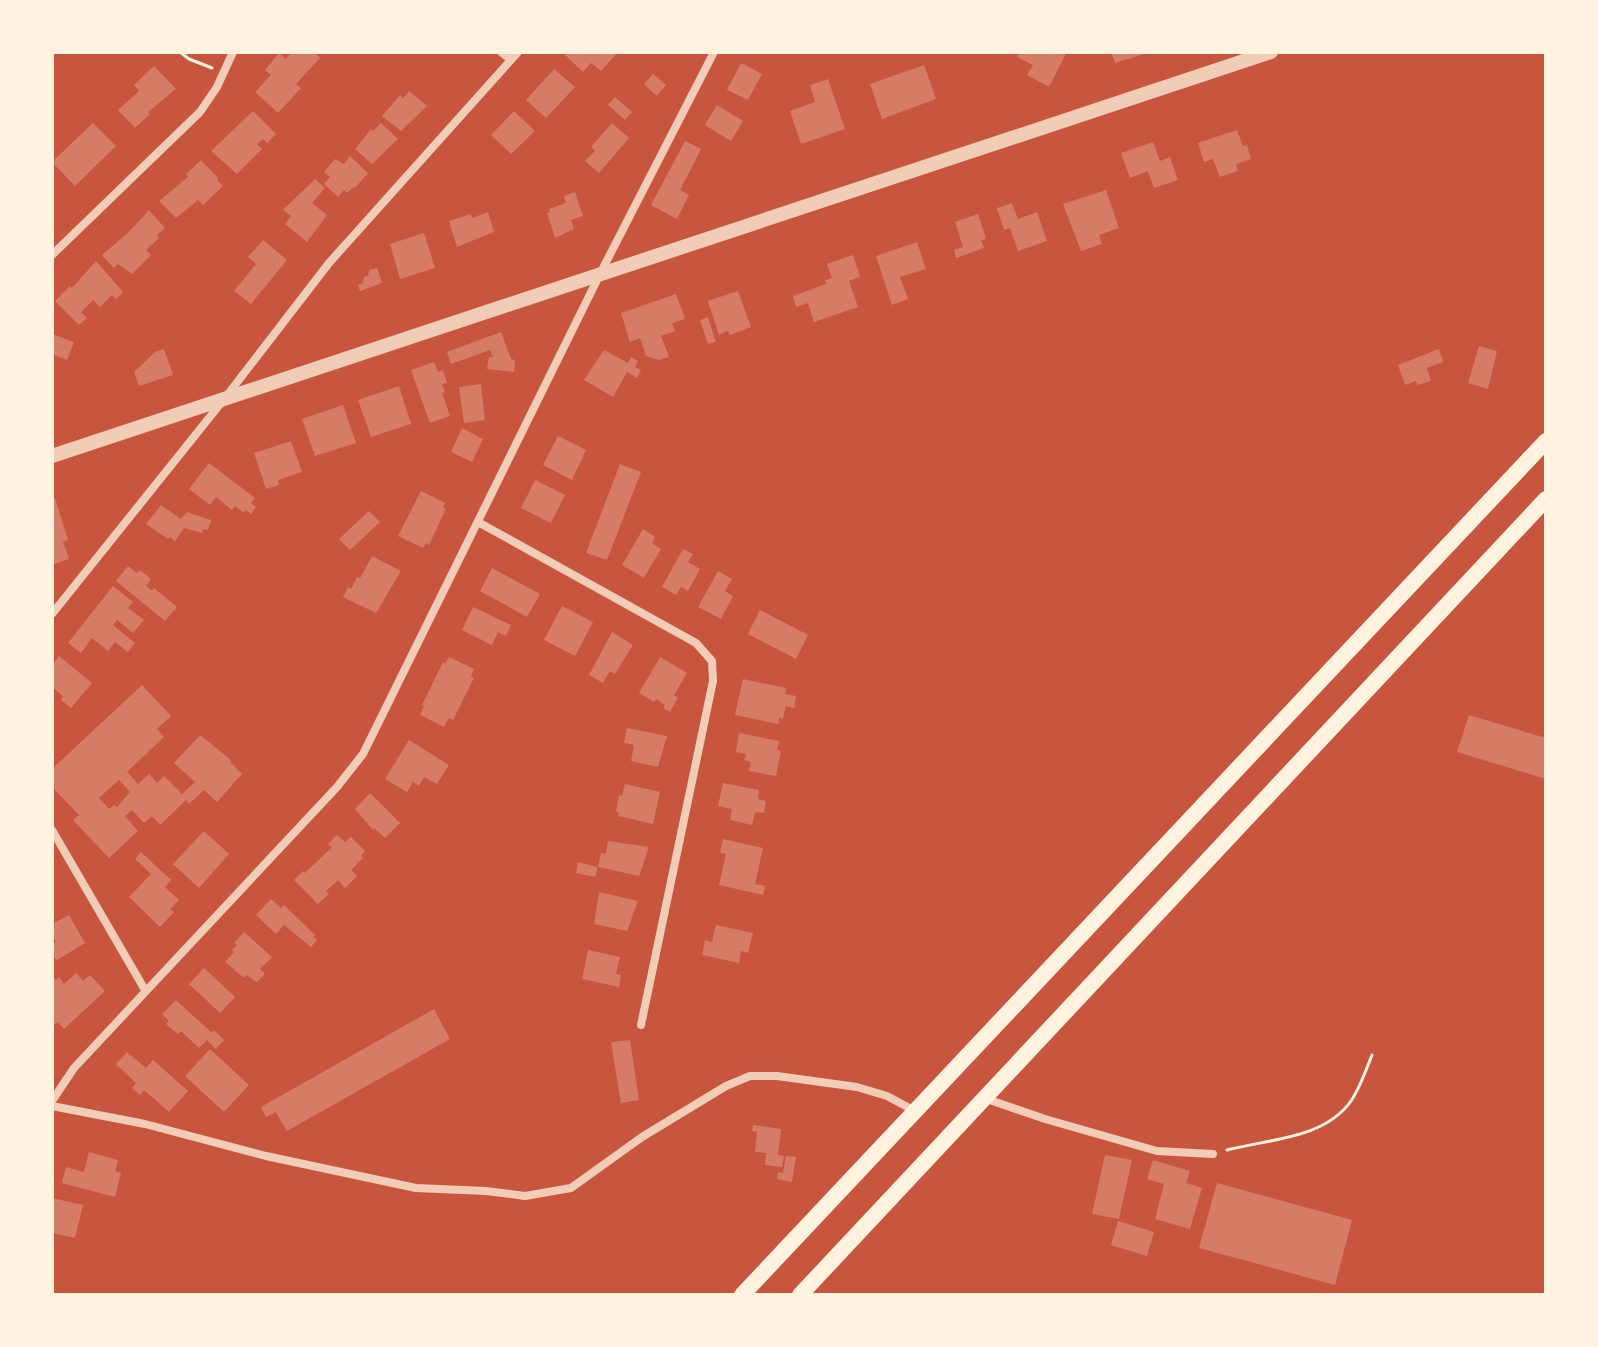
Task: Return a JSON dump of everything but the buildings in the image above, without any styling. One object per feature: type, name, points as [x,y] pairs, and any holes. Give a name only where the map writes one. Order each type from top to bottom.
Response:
[{"type":"main road","points":[[742,1295],[1546,441]]},
{"type":"main road","points":[[800,1295],[1546,499]]},
{"type":"street","points":[[52,255],[200,112],[217,87],[233,52]]},
{"type":"street","points":[[501,52],[511,60]]},
{"type":"street","points":[[52,614],[329,263],[518,52]]},
{"type":"street","points":[[714,52],[600,274],[363,754],[337,787],[74,1068],[52,1103],[266,1156],[416,1188],[525,1196],[571,1188],[642,1137],[726,1086],[750,1076],[777,1076],[857,1087],[887,1096],[915,1111]]},
{"type":"street","points":[[52,456],[1271,52]]},
{"type":"street","points":[[478,522],[696,643],[712,661],[713,681],[641,1025]]},
{"type":"street","points":[[52,830],[145,990]]},
{"type":"street","points":[[983,1097],[1045,1119],[1157,1151],[1213,1154]]},
{"type":"path","points":[[53,52],[61,52]]},
{"type":"path","points":[[180,52],[223,72]]},
{"type":"path","points":[[1213,1154],[1311,1132],[1336,1119],[1353,1099],[1372,1055]]}]
